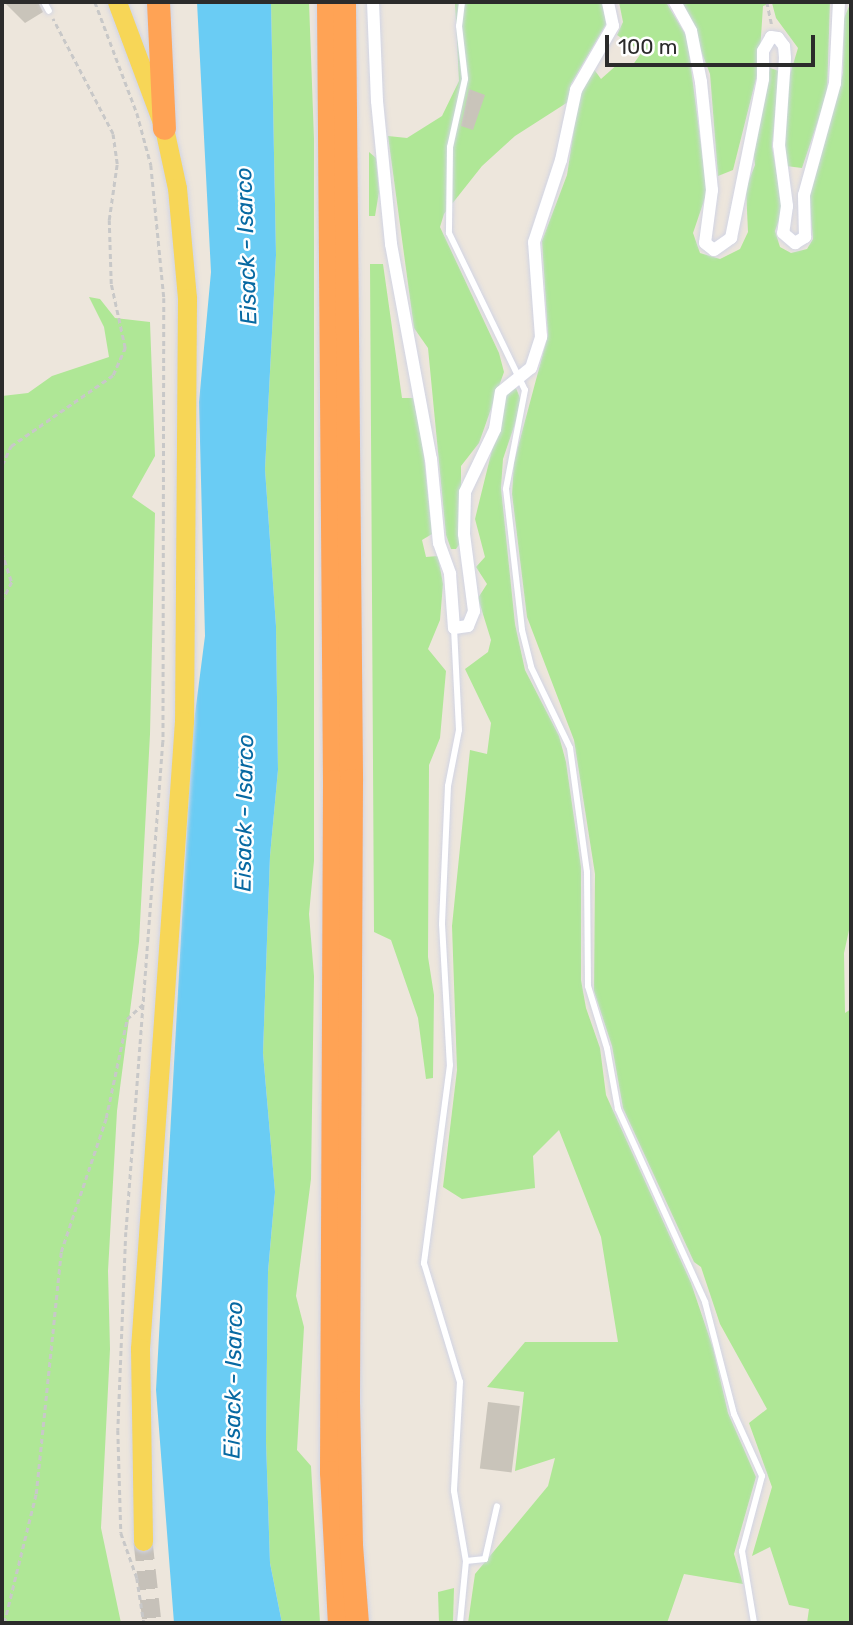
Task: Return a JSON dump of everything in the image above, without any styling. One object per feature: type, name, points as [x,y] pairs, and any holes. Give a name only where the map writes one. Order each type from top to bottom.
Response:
[{"type":"highway","points":[[158,2],[164,128]]},
{"type":"highway","points":[[328,2],[334,753],[331,1472],[339,1623]]},
{"type":"highway","points":[[344,2],[351,766],[348,1402],[351,1545],[357,1623]]},
{"type":"main road","points":[[117,2],[164,128],[177,188],[187,298],[184,721],[140,1349],[143,1541]]},
{"type":"street","points":[[373,2],[377,101],[391,244],[431,458],[439,543],[450,574],[454,628],[468,626],[474,611],[464,534],[465,492],[495,429],[501,392],[508,382],[518,380],[531,368],[541,337],[534,242],[561,160],[576,90],[613,26],[608,2]]},
{"type":"street","points":[[675,2],[691,32],[701,82],[712,190],[705,243],[714,250],[731,239],[763,79],[763,51],[771,37],[778,38],[784,46],[779,145],[787,206],[783,233],[795,243],[805,237],[807,184],[835,83],[839,2]]},
{"type":"lane","points":[[44,2],[49,11]]},
{"type":"lane","points":[[462,2],[459,26],[464,79],[450,147],[449,233],[505,343],[526,400],[508,461],[506,489],[521,618],[531,667],[570,748],[587,872],[588,986],[607,1048],[618,1109],[705,1303],[734,1414],[762,1476],[741,1551],[754,1623]]},
{"type":"lane","points":[[454,628],[459,730],[448,786],[442,924],[450,1065],[424,1263],[460,1382],[454,1491],[466,1561],[460,1623]]},
{"type":"lane","points":[[466,1561],[485,1559],[497,1506]]},
{"type":"path","points":[[95,2],[137,113],[153,177],[162,252],[163,743],[149,956],[125,1245],[118,1430],[121,1532],[137,1578],[144,1623]]},
{"type":"path","points":[[767,2],[771,37]]},
{"type":"path","points":[[2,465],[11,446],[113,375],[125,348],[121,317],[111,284],[109,220],[117,164],[113,134],[49,11]]},
{"type":"path","points":[[2,552],[12,582],[2,602]]},
{"type":"path","points":[[2,790],[2,817]]},
{"type":"path","points":[[4,1623],[36,1494],[61,1252],[106,1118],[127,1019],[145,1002]]},
{"type":"green space","points":[[271,2],[309,2],[314,139],[314,861],[309,914],[314,976],[311,1179],[296,1296],[304,1327],[297,1450],[311,1466],[320,1623],[282,1623],[270,1563],[266,1441],[268,1272],[275,1192],[263,1053],[270,856],[278,770],[276,626],[265,469],[276,255]]},
{"type":"green space","points":[[455,2],[603,2],[606,24],[571,84],[568,102],[515,136],[482,166],[444,214],[440,227],[499,353],[504,372],[479,443],[461,466],[461,542],[456,549],[451,549],[446,535],[428,348],[414,328],[388,136],[407,138],[442,116],[459,81]]},
{"type":"green space","points":[[619,2],[666,2],[687,37],[707,192],[693,233],[700,253],[720,259],[740,249],[748,232],[746,188],[755,165],[753,148],[770,68],[779,71],[772,147],[783,209],[775,231],[780,247],[791,253],[807,249],[813,239],[809,194],[843,73],[844,18],[851,2],[851,921],[844,953],[845,1013],[851,1009],[851,1623],[807,1623],[809,1609],[789,1605],[770,1547],[752,1556],[772,1487],[749,1423],[767,1409],[720,1324],[701,1267],[694,1262],[623,1108],[612,1046],[594,991],[595,874],[574,740],[527,617],[512,494],[514,462],[548,335],[542,241],[567,175],[580,89],[593,68],[601,79],[619,63],[632,66],[642,52],[617,35],[623,22]]},
{"type":"green space","points":[[682,2],[830,2],[827,94],[802,168],[786,166],[784,150],[788,81],[798,48],[776,18],[772,3],[763,6],[759,67],[733,170],[718,176],[710,74]]},
{"type":"green space","points":[[369,152],[376,158],[379,192],[375,216],[369,216]]},
{"type":"green space","points":[[370,264],[383,264],[402,398],[413,398],[422,438],[432,534],[422,540],[426,557],[438,556],[443,584],[440,620],[428,649],[446,671],[440,738],[429,765],[428,957],[434,995],[433,1078],[426,1079],[418,1018],[391,940],[374,932]]},
{"type":"green space","points":[[89,297],[100,299],[115,318],[150,322],[155,456],[132,497],[155,513],[150,734],[139,942],[117,1111],[108,1271],[110,1349],[101,1528],[121,1623],[2,1623],[2,396],[28,393],[52,376],[109,357],[104,327]]},
{"type":"green space","points":[[516,388],[522,403],[503,459],[501,488],[515,624],[525,670],[559,736],[566,762],[581,867],[581,980],[586,1008],[600,1048],[606,1095],[691,1283],[713,1348],[728,1413],[756,1477],[734,1554],[743,1584],[684,1574],[667,1623],[468,1623],[475,1574],[548,1486],[555,1458],[515,1471],[524,1392],[487,1387],[525,1342],[618,1342],[601,1237],[559,1130],[533,1156],[535,1188],[462,1199],[443,1187],[457,1070],[452,926],[470,750],[487,754],[491,723],[465,669],[488,652],[491,640],[478,598],[487,584],[476,567],[485,557],[475,519],[506,393]]},
{"type":"green space","points":[[454,1588],[453,1623],[439,1623],[438,1592]]},
{"type":"water","name":"Eisack - Isarco","points":[[197,2],[271,2],[276,255],[265,469],[276,626],[278,770],[270,856],[263,1053],[275,1192],[268,1272],[266,1441],[270,1563],[282,1623],[174,1623],[156,1390],[192,737],[205,636],[199,402],[211,272]]},
{"type":"building","points":[[4,2],[38,2],[43,12],[25,23]]},
{"type":"building","points":[[469,89],[485,95],[473,130],[461,126]]},
{"type":"building","points":[[488,1402],[520,1406],[512,1472],[480,1469]]},
{"type":"tunnel","points":[[143,1541],[152,1623]]}]
